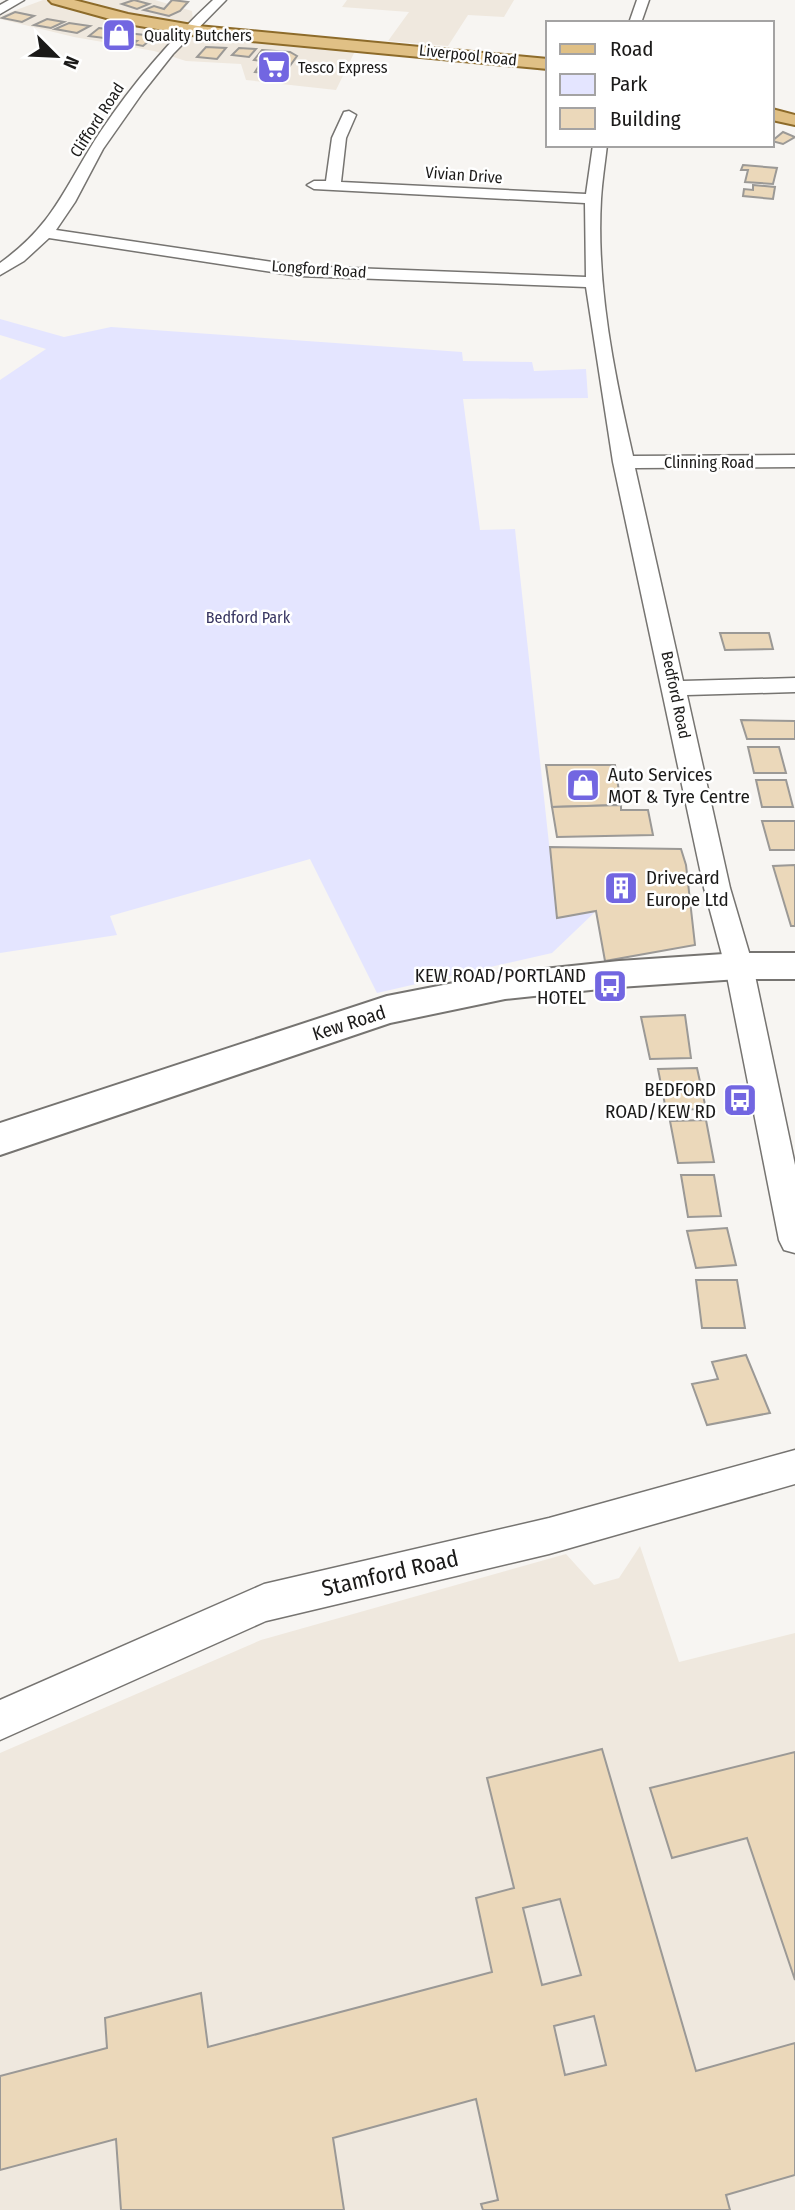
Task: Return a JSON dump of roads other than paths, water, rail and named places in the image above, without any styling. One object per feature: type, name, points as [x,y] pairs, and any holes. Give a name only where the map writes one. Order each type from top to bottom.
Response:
[{"type":"main road","name":"Liverpool Road","points":[[57,0],[131,22],[185,31],[449,52],[546,64]]},
{"type":"main road","points":[[774,115],[795,120]]},
{"type":"main road","name":"Kew Road","points":[[0,1139],[387,1010],[505,986],[619,974],[739,966],[795,966]]},
{"type":"street","points":[[0,10],[18,0]]},
{"type":"street","name":"Clifford Road","points":[[0,270],[46,233],[127,104],[185,31],[220,0]]},
{"type":"street","points":[[636,21],[643,0]]},
{"type":"street","points":[[333,185],[342,118]]},
{"type":"street","name":"Bedford Road","points":[[600,147],[593,199],[594,282],[623,462],[676,688],[717,888],[739,966],[795,1240]]},
{"type":"street","name":"Vivian Drive","points":[[314,185],[593,199]]},
{"type":"street","name":"Longford Road","points":[[46,233],[299,271],[594,282]]},
{"type":"street","name":"Clinning Road","points":[[623,462],[795,461]]},
{"type":"street","points":[[676,688],[795,685]]},
{"type":"street","name":"Stamford Road","points":[[0,1720],[264,1603],[550,1536],[795,1467]]},
{"type":"place","name":"Quality Butchers","points":[[119,35]]},
{"type":"place","name":"Tesco Express","points":[[274,67]]},
{"type":"place","name":"Auto Services MOT & Tyre Centre","points":[[583,785]]},
{"type":"place","name":"Drivecard Europe Ltd","points":[[621,888]]},
{"type":"place","name":"KEW ROAD/PORTLAND HOTEL","points":[[610,986]]},
{"type":"place","name":"BEDFORD ROAD/KEW RD","points":[[740,1100]]},
{"type":"park label","name":"Bedford Park","points":[[248,617]]}]
